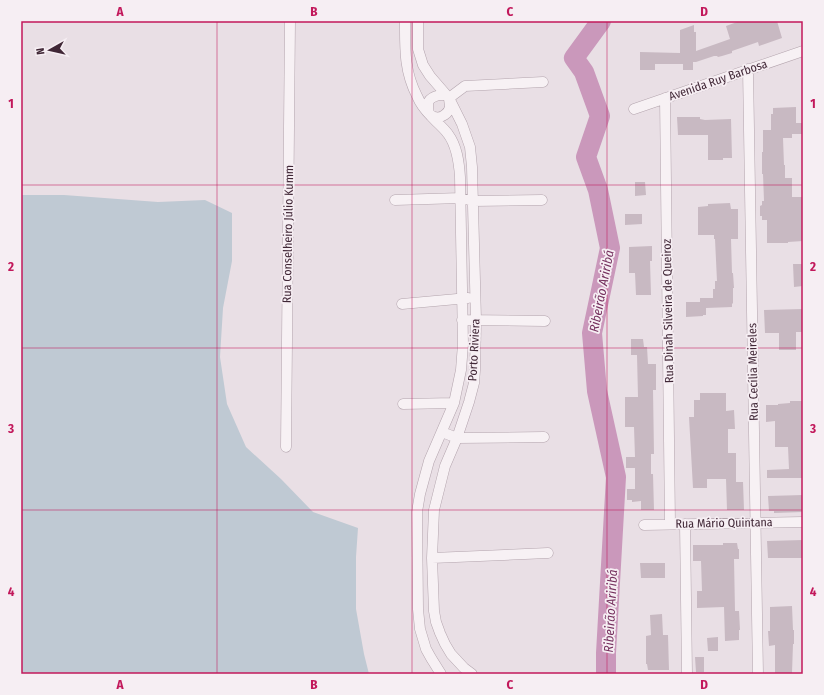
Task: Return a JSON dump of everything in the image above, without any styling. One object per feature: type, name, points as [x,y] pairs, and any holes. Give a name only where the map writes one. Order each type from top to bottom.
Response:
[{"type":"street","name":"Rua Conselheiro Júlio Kumm","points":[[286,448],[290,21]]},
{"type":"street","name":"Porto Riviera","points":[[405,21],[405,51],[408,74],[418,98],[429,114],[444,128],[453,142],[459,165],[461,198],[463,344],[461,370],[454,403],[424,476],[417,512],[418,609],[420,629],[426,649],[441,674]]},
{"type":"street","name":"Porto Riviera","points":[[418,21],[418,49],[423,65],[430,76],[449,98],[462,124],[470,146],[472,167],[476,320],[474,383],[458,438],[445,466],[434,510],[432,558],[434,611],[436,622],[451,654],[472,674]]},
{"type":"street","name":"Avenida Ruy Barbosa","points":[[634,109],[803,51]]},
{"type":"street","name":"Rua Cecília Meireles","points":[[748,69],[758,674]]},
{"type":"street","points":[[449,98],[465,86],[543,82]]},
{"type":"street","points":[[444,95],[449,98],[449,110],[445,115],[438,118],[429,114],[428,101],[433,96],[444,95]]},
{"type":"street","name":"Rua Dinah Silveira de Queiroz","points":[[665,98],[670,524]]},
{"type":"street","points":[[395,200],[461,198],[473,201],[542,200]]},
{"type":"street","points":[[402,304],[475,297]]},
{"type":"street","points":[[462,320],[545,321]]},
{"type":"street","points":[[403,404],[454,403]]},
{"type":"street","points":[[442,432],[458,438],[544,437]]},
{"type":"street","name":"Rua Mário Quintana","points":[[644,525],[803,522]]},
{"type":"street","points":[[684,524],[687,674]]},
{"type":"street","points":[[432,558],[548,553]]},
{"type":"shaded area","points":[[21,195],[64,195],[158,202],[205,200],[232,213],[232,261],[223,308],[220,357],[227,404],[246,447],[281,479],[313,512],[358,528],[356,557],[356,609],[369,674],[21,674]]},
{"type":"building","points":[[740,21],[777,21],[782,38],[759,46],[758,42],[732,51],[732,53],[693,62],[693,70],[683,70],[683,64],[655,64],[655,70],[640,70],[640,52],[680,53],[680,30],[694,25],[694,32],[696,32],[696,51],[730,39],[726,26]]},
{"type":"building","points":[[796,107],[796,123],[803,123],[803,134],[792,134],[792,138],[783,138],[784,165],[785,178],[792,178],[792,197],[803,197],[803,241],[767,243],[767,220],[762,220],[762,216],[760,216],[760,206],[762,205],[762,201],[764,201],[762,174],[763,130],[771,130],[771,114],[773,114],[773,108]]},
{"type":"building","points":[[677,117],[700,117],[700,119],[705,120],[731,119],[732,158],[723,158],[723,160],[708,160],[708,135],[678,135]]},
{"type":"building","points":[[635,182],[645,182],[646,195],[635,196]]},
{"type":"building","points":[[730,203],[731,209],[738,209],[738,239],[731,239],[734,288],[732,307],[706,308],[706,315],[686,317],[686,302],[700,302],[700,298],[713,298],[713,289],[715,289],[715,281],[717,281],[714,235],[698,235],[698,207],[708,206],[708,204]]},
{"type":"building","points":[[625,214],[642,214],[642,224],[625,225]]},
{"type":"building","points":[[652,246],[652,261],[650,261],[651,295],[636,295],[635,273],[629,273],[629,247]]},
{"type":"building","points":[[793,264],[803,264],[803,286],[794,287]]},
{"type":"building","points":[[803,309],[803,332],[796,332],[796,350],[779,350],[779,333],[765,333],[764,310]]},
{"type":"building","points":[[631,339],[643,339],[644,347],[647,347],[648,364],[656,364],[656,390],[653,390],[654,454],[651,454],[654,510],[641,510],[641,501],[632,502],[632,500],[627,500],[627,489],[635,489],[635,468],[626,468],[626,457],[635,457],[634,427],[625,427],[625,397],[638,397],[637,355],[631,355]]},
{"type":"building","points":[[700,393],[726,393],[726,411],[734,410],[735,429],[728,429],[728,453],[736,453],[736,482],[743,482],[744,510],[727,510],[726,479],[707,479],[707,488],[693,488],[689,417],[694,417],[694,400],[700,400]]},
{"type":"building","points":[[790,401],[803,401],[803,478],[767,478],[767,470],[789,469],[788,447],[775,447],[775,421],[766,422],[766,405],[790,403]]},
{"type":"building","points":[[803,495],[803,512],[774,513],[774,511],[769,511],[768,496]]},
{"type":"building","points":[[803,540],[803,558],[768,558],[767,541]]},
{"type":"building","points":[[723,543],[737,543],[739,549],[739,559],[734,559],[735,611],[739,611],[739,640],[725,641],[724,607],[697,608],[697,591],[702,591],[701,561],[693,561],[693,545],[723,545]]},
{"type":"building","points":[[640,563],[665,563],[665,578],[641,578]]},
{"type":"building","points":[[792,606],[794,644],[792,673],[775,673],[775,645],[769,646],[768,631],[770,631],[770,607]]},
{"type":"building","points":[[662,614],[663,635],[668,635],[669,670],[648,670],[646,664],[646,636],[651,635],[650,615]]},
{"type":"building","points":[[718,637],[718,651],[708,651],[707,638]]},
{"type":"building","points":[[695,657],[704,657],[704,672],[696,672]]},
{"type":"waterway","name":"Ribeirão Ariribá","points":[[601,21],[574,58],[584,72],[600,116],[586,157],[598,190],[610,248],[592,333],[597,391],[616,477],[606,674]]}]
